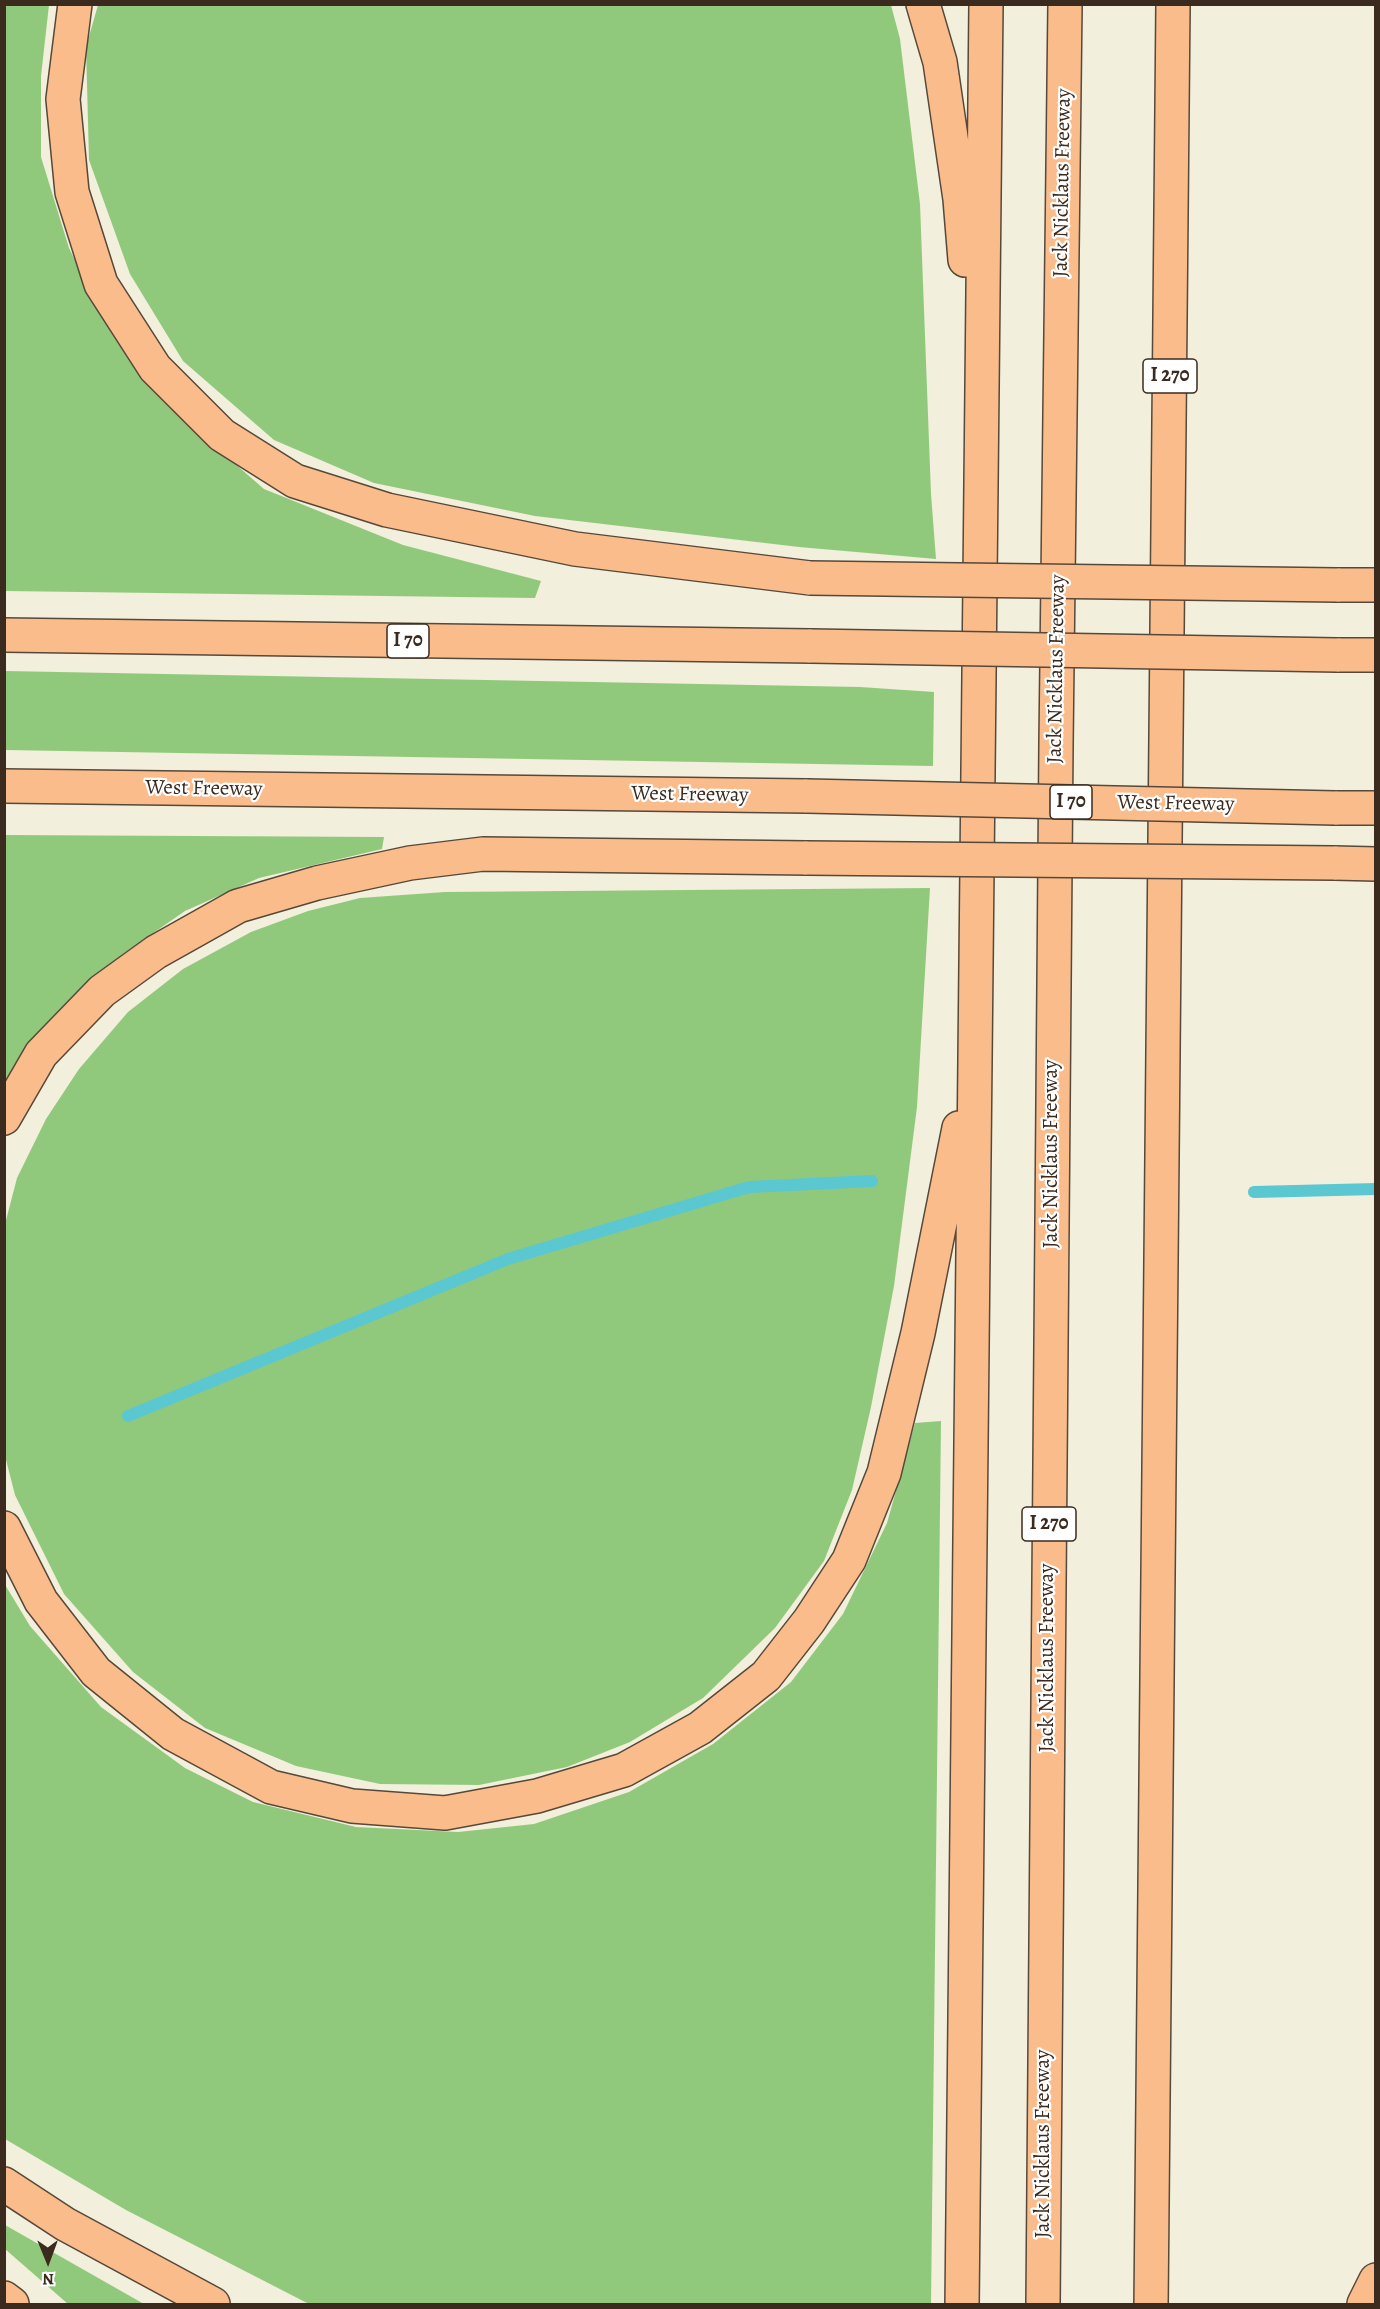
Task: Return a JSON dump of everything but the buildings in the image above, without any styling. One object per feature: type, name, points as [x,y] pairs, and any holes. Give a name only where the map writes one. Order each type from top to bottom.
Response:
[{"type":"highway","points":[[75,4],[63,99],[72,192],[101,284],[155,368],[222,435],[295,481],[387,510],[575,549],[810,578],[1376,585]]},
{"type":"highway","points":[[923,4],[940,62],[960,199],[982,461]]},
{"type":"highway","points":[[962,2304],[986,4]]},
{"type":"highway","name":"Jack Nicklaus Freeway","points":[[1042,2304],[1055,756],[1065,4]]},
{"type":"highway","name":"I 270","points":[[1151,2304],[1173,4]]},
{"type":"highway","name":"I 70","points":[[4,635],[1376,655]]},
{"type":"highway","name":"West Freeway","points":[[4,786],[807,796],[1376,808]]},
{"type":"highway","points":[[4,1118],[41,1054],[102,991],[156,952],[238,906],[317,883],[387,868],[483,854],[1376,864]]},
{"type":"highway","points":[[4,1528],[41,1601],[96,1672],[173,1734],[271,1787],[352,1806],[446,1813],[537,1796],[624,1770],[700,1728],[766,1676],[809,1621],[849,1560],[884,1473],[909,1368],[975,1047]]},
{"type":"highway","points":[[4,2184],[65,2224],[213,2304]]},
{"type":"highway","points":[[1364,2304],[1376,2280]]},
{"type":"highway","points":[[4,2298],[12,2304]]},
{"type":"green space","points":[[5,5],[49,5],[41,76],[41,157],[69,248],[106,324],[164,402],[264,489],[403,545],[541,581],[535,598],[5,591]]},
{"type":"green space","points":[[98,5],[891,5],[900,39],[920,204],[931,494],[936,559],[799,547],[535,516],[374,483],[274,440],[183,361],[130,274],[89,160],[86,47]]},
{"type":"green space","points":[[5,671],[860,687],[934,692],[933,766],[5,750]]},
{"type":"green space","points":[[5,835],[384,837],[382,849],[259,878],[185,911],[123,954],[58,1019],[5,1100]]},
{"type":"green space","points":[[930,888],[917,1107],[894,1286],[871,1407],[852,1490],[824,1561],[775,1628],[703,1698],[630,1742],[567,1767],[479,1785],[380,1784],[296,1766],[205,1728],[133,1672],[64,1594],[15,1495],[4,1452],[5,1224],[17,1178],[46,1119],[79,1069],[128,1012],[183,969],[251,932],[308,911],[360,898],[445,892]]},
{"type":"green space","points":[[941,1421],[931,2304],[309,2304],[126,2210],[5,2139],[4,1583],[30,1626],[101,1707],[185,1768],[253,1802],[356,1827],[458,1832],[534,1824],[629,1792],[713,1744],[791,1682],[843,1614],[887,1523],[915,1423]]},
{"type":"green space","points":[[5,2225],[144,2304],[68,2304],[5,2249]]},
{"type":"waterway","points":[[128,1416],[508,1259],[749,1187],[872,1181]]},
{"type":"waterway","points":[[1254,1192],[1376,1189]]}]
